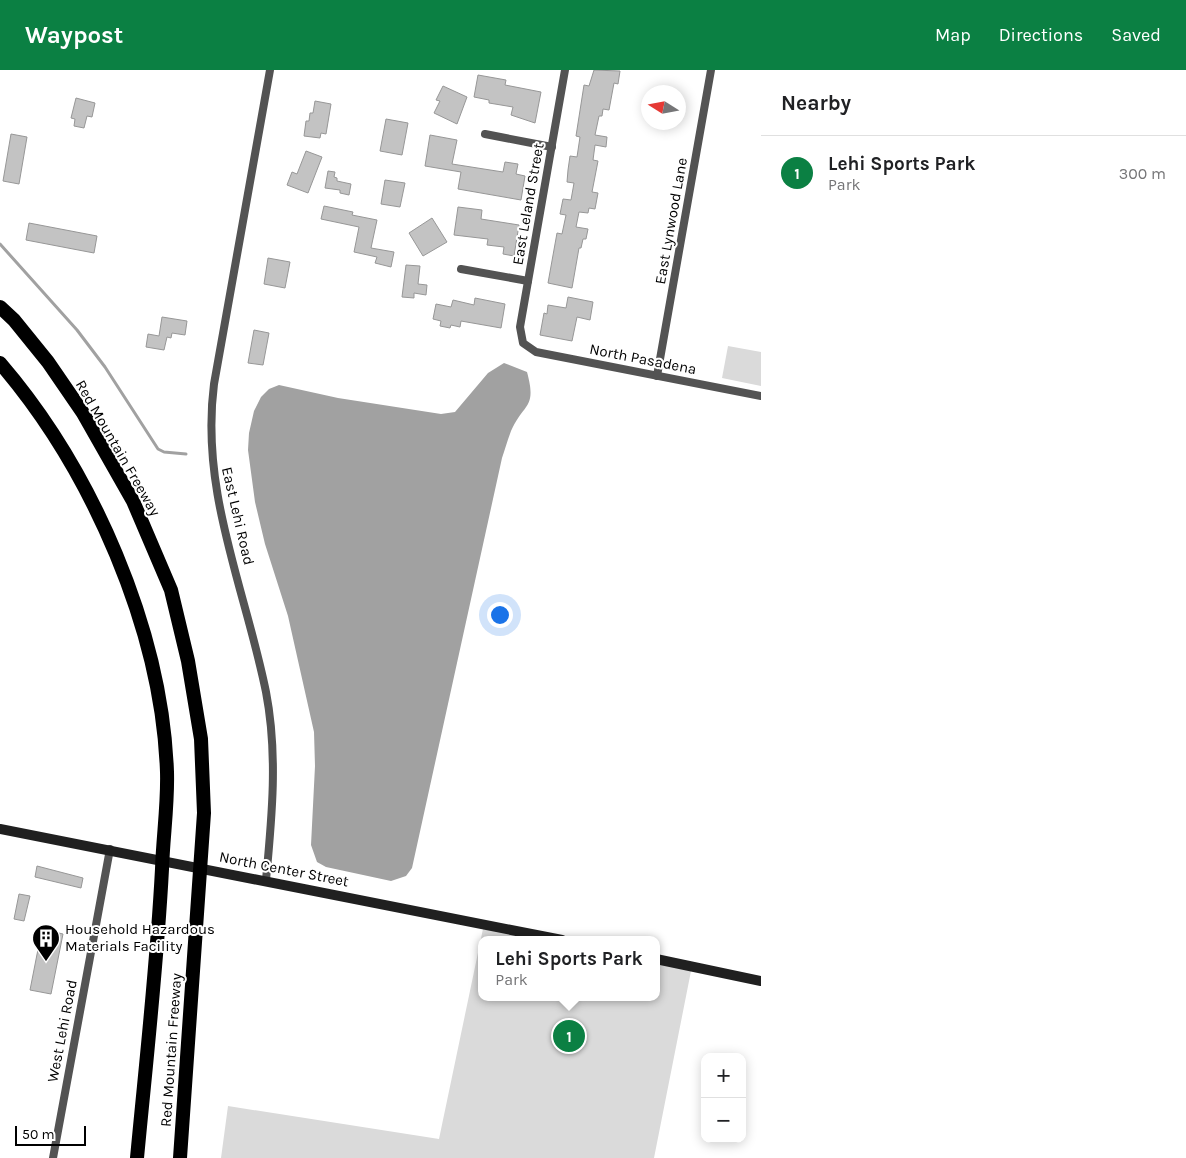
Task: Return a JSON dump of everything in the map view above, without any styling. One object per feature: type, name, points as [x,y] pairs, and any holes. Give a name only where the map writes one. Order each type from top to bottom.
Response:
[{"type":"highway","name":"Red Mountain Freeway","points":[[0,307],[48,362],[73,398],[133,501],[171,590],[186,652],[201,739],[204,813],[183,1110],[182,1158]]},
{"type":"highway","name":"Red Mountain Freeway","points":[[0,363],[39,414],[93,502],[132,592],[156,685],[167,772],[156,963],[138,1158]]},
{"type":"highway","points":[[128,1158],[142,1111]]},
{"type":"street","name":"East Lehi Road","points":[[266,880],[274,774],[270,715],[252,635],[218,503],[211,461],[210,426],[214,384],[270,70]]},
{"type":"street","name":"East Leland Street","points":[[523,343],[520,327],[565,70]]},
{"type":"street","name":"East Lynwood Lane","points":[[657,376],[711,70]]},
{"type":"street","points":[[486,134],[552,147]]},
{"type":"street","points":[[460,268],[528,281]]},
{"type":"street","name":"North Pasadena","points":[[523,343],[536,352],[761,396]]},
{"type":"street","name":"North Center Street","points":[[0,829],[136,854],[542,936]]},
{"type":"street","name":"West Lehi Road","points":[[53,1158],[110,850]]},
{"type":"street","points":[[660,960],[761,981]]},
{"type":"shaded area","points":[[728,346],[761,352],[761,386],[722,378]]},
{"type":"shaded area","points":[[504,363],[527,372],[531,393],[530,399],[511,431],[502,458],[412,868],[406,876],[391,881],[326,867],[317,862],[311,845],[315,766],[314,732],[288,616],[265,544],[255,502],[248,450],[249,433],[254,411],[261,397],[269,389],[279,385],[338,398],[441,414],[455,412],[488,373]]},
{"type":"shaded area","points":[[484,924],[542,936],[481,936]]},
{"type":"shaded area","points":[[478,953],[478,1001],[660,1001],[660,960],[692,966],[654,1158],[221,1158],[228,1106],[439,1139]]},
{"type":"building","points":[[594,70],[620,71],[618,84],[614,83],[609,110],[603,109],[602,116],[599,116],[595,135],[607,137],[606,147],[595,145],[593,160],[598,161],[592,192],[598,193],[595,209],[589,208],[588,213],[579,212],[576,227],[588,229],[586,239],[583,239],[581,248],[579,248],[572,288],[548,283],[557,233],[562,234],[566,215],[560,214],[563,199],[571,200],[574,183],[567,182],[568,170],[570,156],[577,157],[580,137],[576,136],[584,85],[589,86]]},
{"type":"building","points":[[478,75],[506,80],[505,85],[541,92],[535,123],[511,115],[513,107],[489,103],[489,100],[474,97]]},
{"type":"building","points":[[443,86],[467,97],[457,124],[434,113],[440,101],[436,100]]},
{"type":"building","points":[[76,98],[95,103],[92,117],[87,116],[84,128],[74,126],[75,119],[71,118]]},
{"type":"building","points":[[315,101],[331,104],[326,134],[321,133],[320,138],[304,136],[306,121],[309,121],[310,113],[313,113]]},
{"type":"building","points":[[386,119],[408,123],[402,155],[380,151]]},
{"type":"building","points":[[11,134],[27,137],[19,184],[3,181]]},
{"type":"building","points":[[430,135],[457,140],[452,164],[503,172],[505,162],[518,164],[516,174],[525,176],[521,200],[458,189],[461,172],[425,166]]},
{"type":"building","points":[[306,151],[322,157],[308,193],[287,185],[292,172],[297,174]]},
{"type":"building","points":[[328,171],[335,172],[334,177],[337,178],[337,181],[351,184],[349,195],[340,193],[340,190],[325,188]]},
{"type":"building","points":[[385,180],[405,183],[400,207],[381,204]]},
{"type":"building","points":[[324,206],[353,212],[352,215],[377,220],[371,248],[394,252],[391,267],[375,263],[377,257],[354,252],[359,227],[321,219]]},
{"type":"building","points":[[458,207],[482,210],[481,219],[519,225],[514,256],[503,254],[504,247],[487,245],[488,239],[454,235]]},
{"type":"building","points":[[432,218],[447,242],[423,256],[409,233]]},
{"type":"building","points":[[29,223],[97,236],[94,253],[26,240]]},
{"type":"building","points":[[268,258],[290,262],[285,288],[264,284]]},
{"type":"building","points":[[406,265],[420,266],[418,284],[427,285],[426,295],[414,293],[414,298],[402,297]]},
{"type":"building","points":[[568,297],[593,302],[590,320],[577,317],[572,341],[540,335],[544,313],[547,314],[548,305],[566,308]]},
{"type":"building","points":[[475,298],[505,304],[501,328],[461,321],[460,327],[451,325],[450,328],[440,326],[441,321],[433,319],[436,304],[451,307],[453,300],[474,305]]},
{"type":"building","points":[[162,317],[187,321],[185,335],[172,333],[171,338],[167,337],[164,350],[146,347],[148,334],[159,336]]},
{"type":"building","points":[[254,330],[269,333],[263,365],[248,363]]},
{"type":"building","points":[[37,866],[83,878],[81,888],[35,877]]},
{"type":"building","points":[[19,894],[30,896],[24,921],[14,919]]},
{"type":"building","name":"Household Hazardous Materials Facility","points":[[42,929],[63,934],[51,994],[30,990]]},
{"type":"waterway","points":[[0,244],[77,330],[105,367],[158,449],[164,452],[186,454]]},
{"type":"place","name":"Household Hazardous Materials Facility","points":[[46,962]]},
{"type":"place","name":"Lehi Sports Park","points":[[569,1036]]}]
